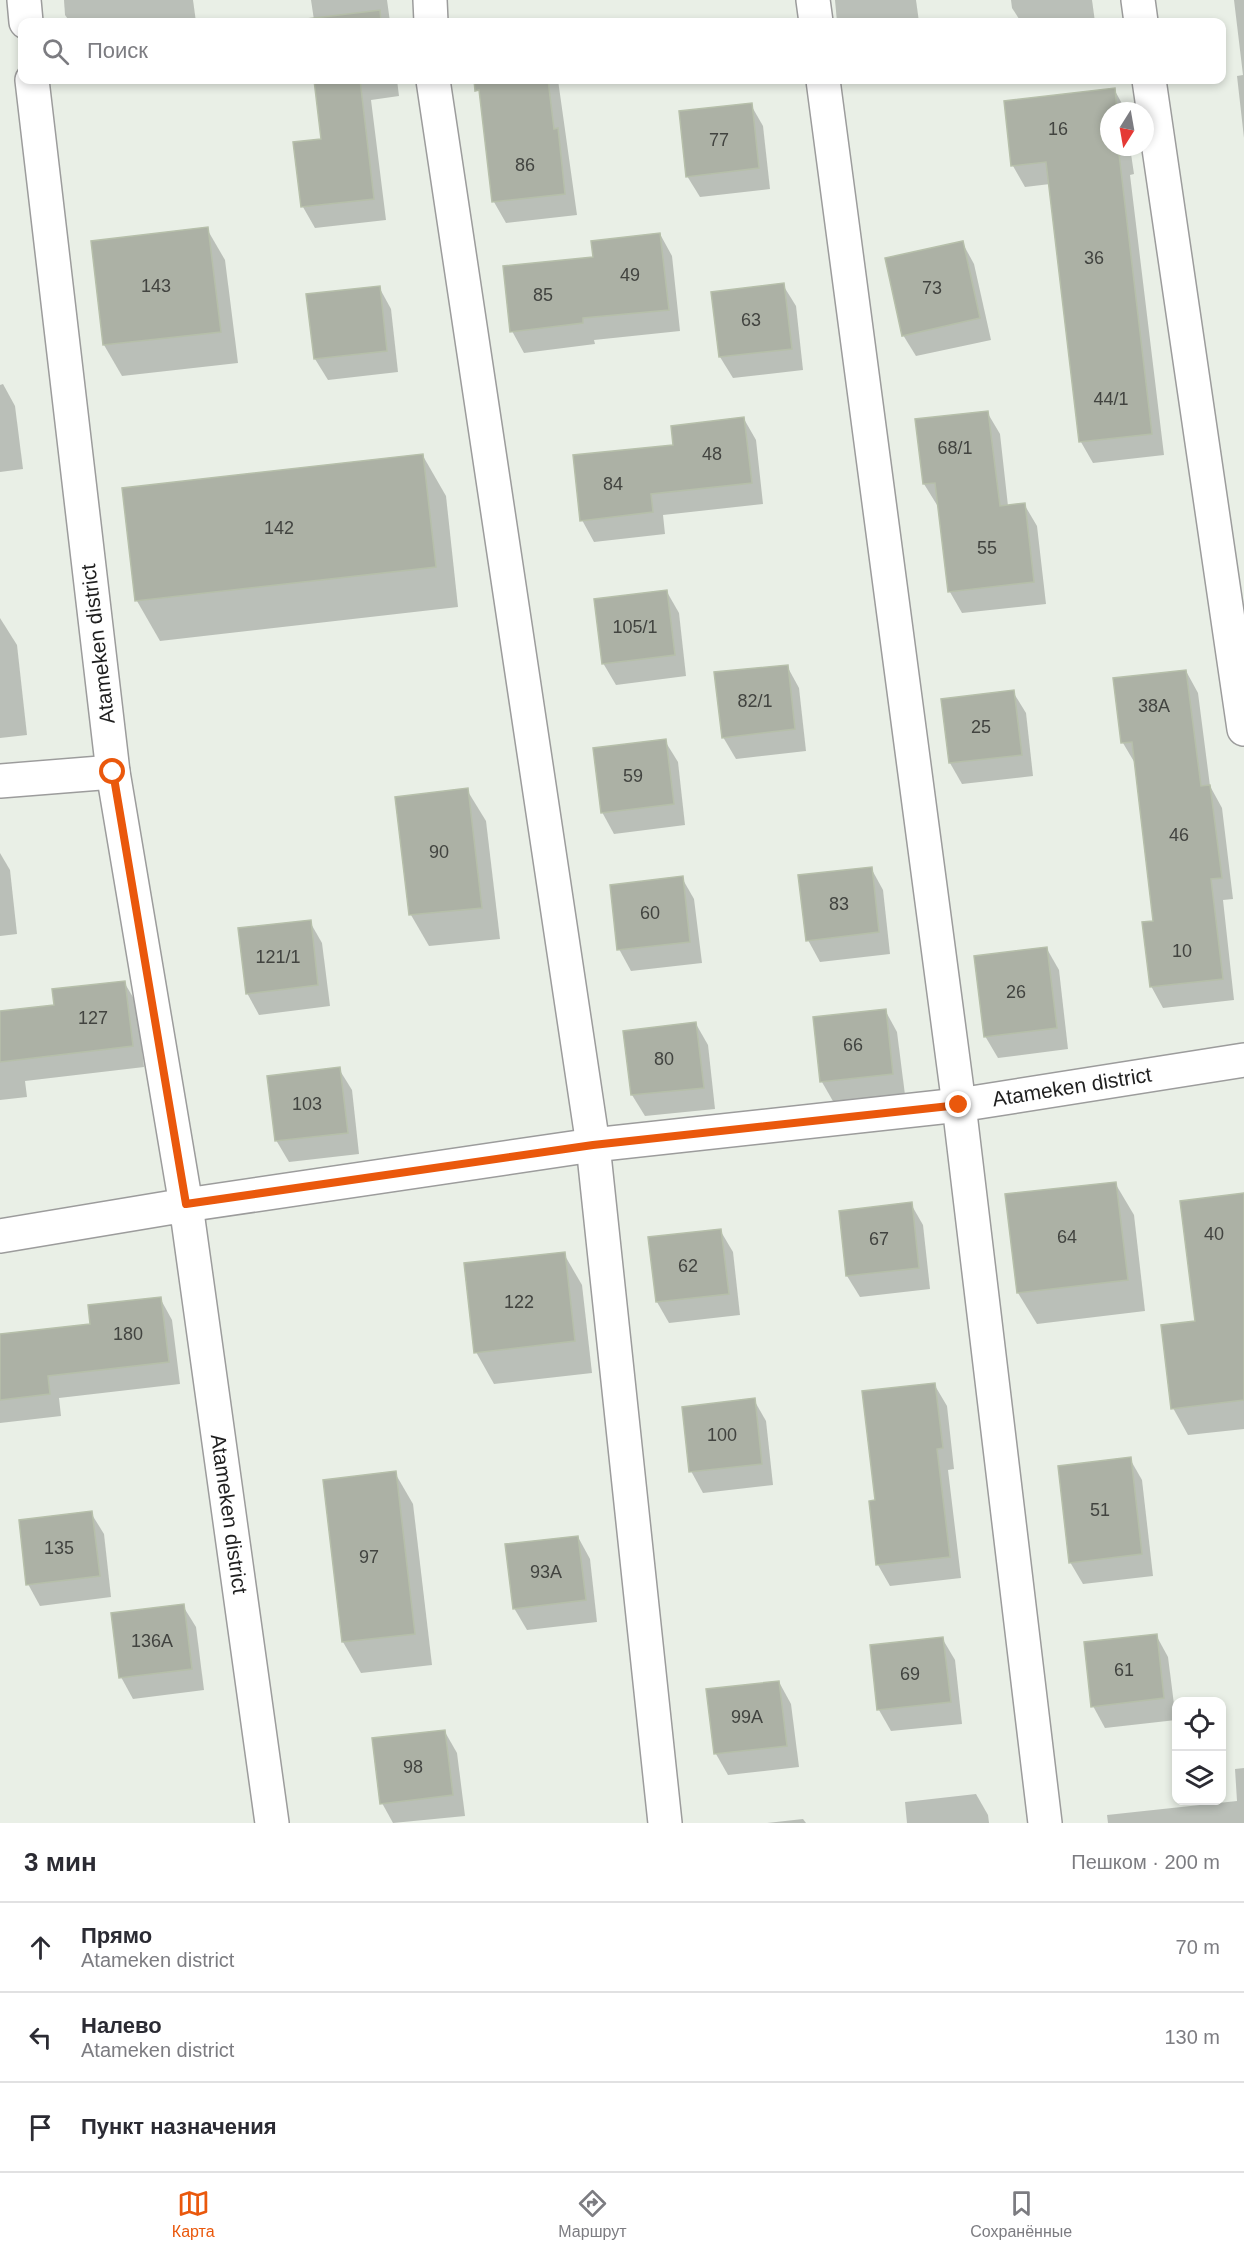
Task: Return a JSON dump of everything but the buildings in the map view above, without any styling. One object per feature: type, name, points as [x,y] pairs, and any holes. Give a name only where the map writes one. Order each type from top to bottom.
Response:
[{"type":"street","points":[[24,0],[26,18]]},
{"type":"street","points":[[430,0],[431,18]]},
{"type":"street","points":[[813,0],[815,18]]},
{"type":"street","points":[[1138,0],[1140,18]]},
{"type":"street","name":"Atameken district","points":[[32,84],[113,772],[186,1204],[272,1823]]},
{"type":"street","points":[[434,84],[593,1145],[665,1823]]},
{"type":"street","points":[[825,84],[959,1105],[1045,1823]]},
{"type":"street","points":[[1150,84],[1244,729]]},
{"type":"street","points":[[0,781],[113,772]]},
{"type":"street","name":"Atameken district","points":[[0,1236],[186,1204],[593,1145],[959,1105],[1244,1060]]},
{"type":"route","points":[[113,772],[186,1204],[593,1145],[959,1105]]}]
